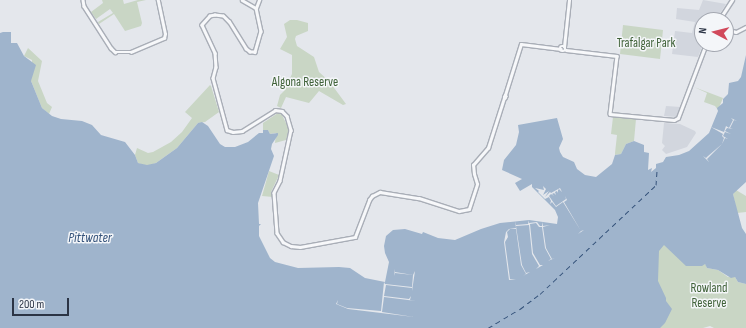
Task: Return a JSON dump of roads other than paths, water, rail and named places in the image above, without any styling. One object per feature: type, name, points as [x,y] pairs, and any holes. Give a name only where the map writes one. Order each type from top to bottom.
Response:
[{"type":"street","points":[[83,0],[84,6],[115,52],[131,52],[164,38],[166,34],[158,0]]},
{"type":"street","points":[[242,0],[256,8]]},
{"type":"street","points":[[259,0],[256,8],[261,32],[255,52],[250,52],[246,49],[229,22],[223,16],[213,15],[203,23],[203,28],[212,44],[216,60],[213,78],[227,130],[233,132],[242,130],[275,110],[282,111],[287,116],[291,130],[280,181],[274,193],[277,233],[283,242],[300,247],[355,237],[369,200],[372,196],[380,192],[419,198],[459,211],[469,209],[477,184],[474,174],[474,165],[488,148],[521,44],[616,56],[610,114],[664,120],[674,120],[678,118],[703,52]]},
{"type":"street","points":[[564,49],[569,0]]},
{"type":"street","points":[[724,12],[732,0]]},
{"type":"street","points":[[734,31],[736,32],[746,27]]},
{"type":"water","name":"Pittwater","points":[[11,32],[11,43],[17,43],[24,56],[36,65],[31,81],[42,108],[52,116],[61,119],[82,121],[92,125],[101,135],[125,142],[135,155],[138,163],[147,165],[156,163],[177,148],[198,123],[202,122],[208,126],[220,144],[225,147],[235,147],[248,142],[259,133],[263,133],[263,130],[268,130],[270,134],[278,133],[272,144],[271,149],[274,156],[258,203],[259,224],[261,224],[259,226],[259,236],[270,258],[275,262],[298,268],[350,268],[365,278],[385,282],[389,262],[384,246],[386,236],[393,230],[405,229],[422,234],[423,232],[438,238],[455,240],[500,223],[529,220],[557,224],[558,217],[555,210],[532,187],[532,184],[520,191],[515,183],[522,179],[502,170],[504,160],[516,145],[519,132],[518,125],[557,118],[563,139],[559,148],[560,152],[563,157],[574,162],[577,169],[585,175],[596,177],[612,164],[615,155],[621,154],[626,144],[634,141],[644,145],[644,152],[649,153],[648,170],[652,168],[651,172],[656,168],[656,164],[663,162],[666,157],[679,155],[689,151],[709,133],[718,111],[717,108],[723,103],[723,99],[728,94],[729,83],[738,81],[741,77],[746,55],[746,182],[733,194],[742,228],[746,234],[746,284],[738,282],[735,277],[731,278],[718,270],[707,268],[705,264],[702,266],[686,266],[664,245],[659,251],[658,281],[666,301],[672,309],[665,323],[660,328],[0,328],[0,33]]},
{"type":"park label","name":"Trafalgar Park","points":[[646,43]]},
{"type":"park label","name":"Algona Reserve","points":[[305,82]]},
{"type":"park label","name":"Rowland Reserve","points":[[709,296]]}]
